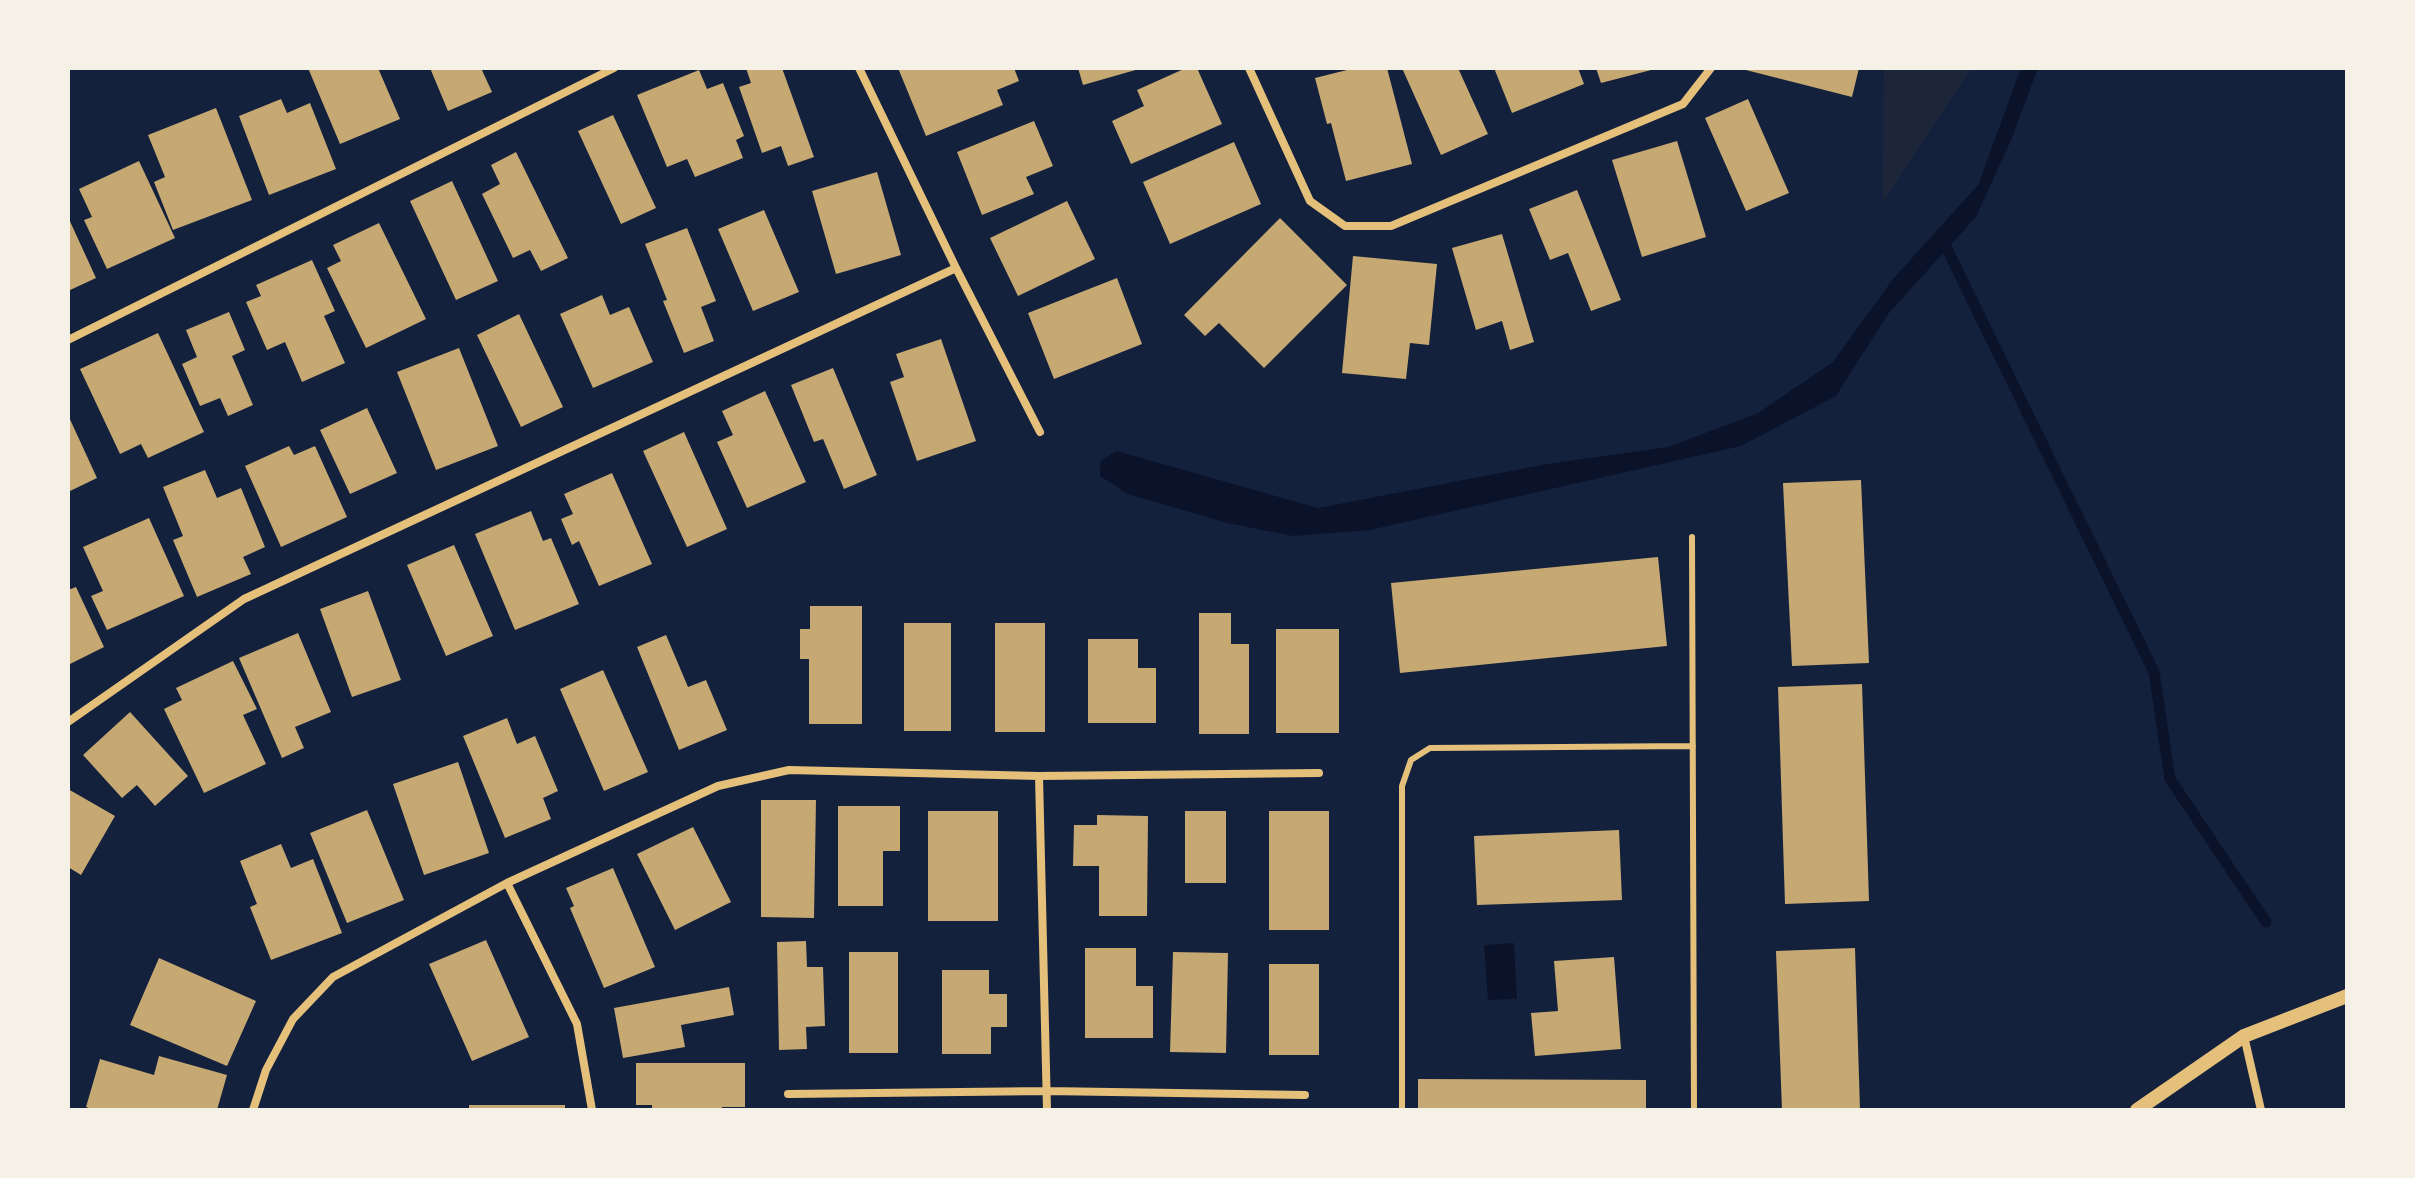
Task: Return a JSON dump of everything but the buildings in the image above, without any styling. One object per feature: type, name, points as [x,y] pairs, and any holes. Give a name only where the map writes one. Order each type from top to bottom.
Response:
[{"type":"street","points":[[68,340],[614,68]]},
{"type":"street","points":[[859,68],[1040,432]]},
{"type":"street","points":[[1249,68],[1310,201],[1345,226],[1391,226],[1683,104],[1711,68]]},
{"type":"street","points":[[68,722],[244,599],[956,268]]},
{"type":"street","points":[[253,1110],[266,1070],[293,1019],[333,977],[507,883],[718,786],[789,770],[1039,776],[1319,773]]},
{"type":"street","points":[[1039,776],[1047,1110]]},
{"type":"street","points":[[507,883],[577,1024],[592,1110]]},
{"type":"street","points":[[2137,1110],[2244,1036],[2347,996]]},
{"type":"street","points":[[2244,1036],[2261,1110]]},
{"type":"street","points":[[788,1094],[1047,1091],[1305,1095]]},
{"type":"lane","points":[[1692,537],[1694,1110]]},
{"type":"lane","points":[[1402,1110],[1402,786],[1411,760],[1430,748],[1693,746]]},
{"type":"shaded area","points":[[1884,68],[1972,68],[1883,202]]},
{"type":"shaded area","points":[[2021,68],[2038,68],[2012,138],[1976,217],[1888,314],[1836,396],[1741,446],[1370,530],[1293,536],[1227,523],[1128,494],[1100,476],[1100,461],[1117,451],[1318,508],[1547,464],[1668,447],[1758,413],[1833,362],[1893,279],[1978,185]]},
{"type":"shaded area","points":[[1514,943],[1517,999],[1488,1000],[1484,945]]},
{"type":"waterway","points":[[1947,249],[2154,672],[2170,779],[2266,922]]}]
